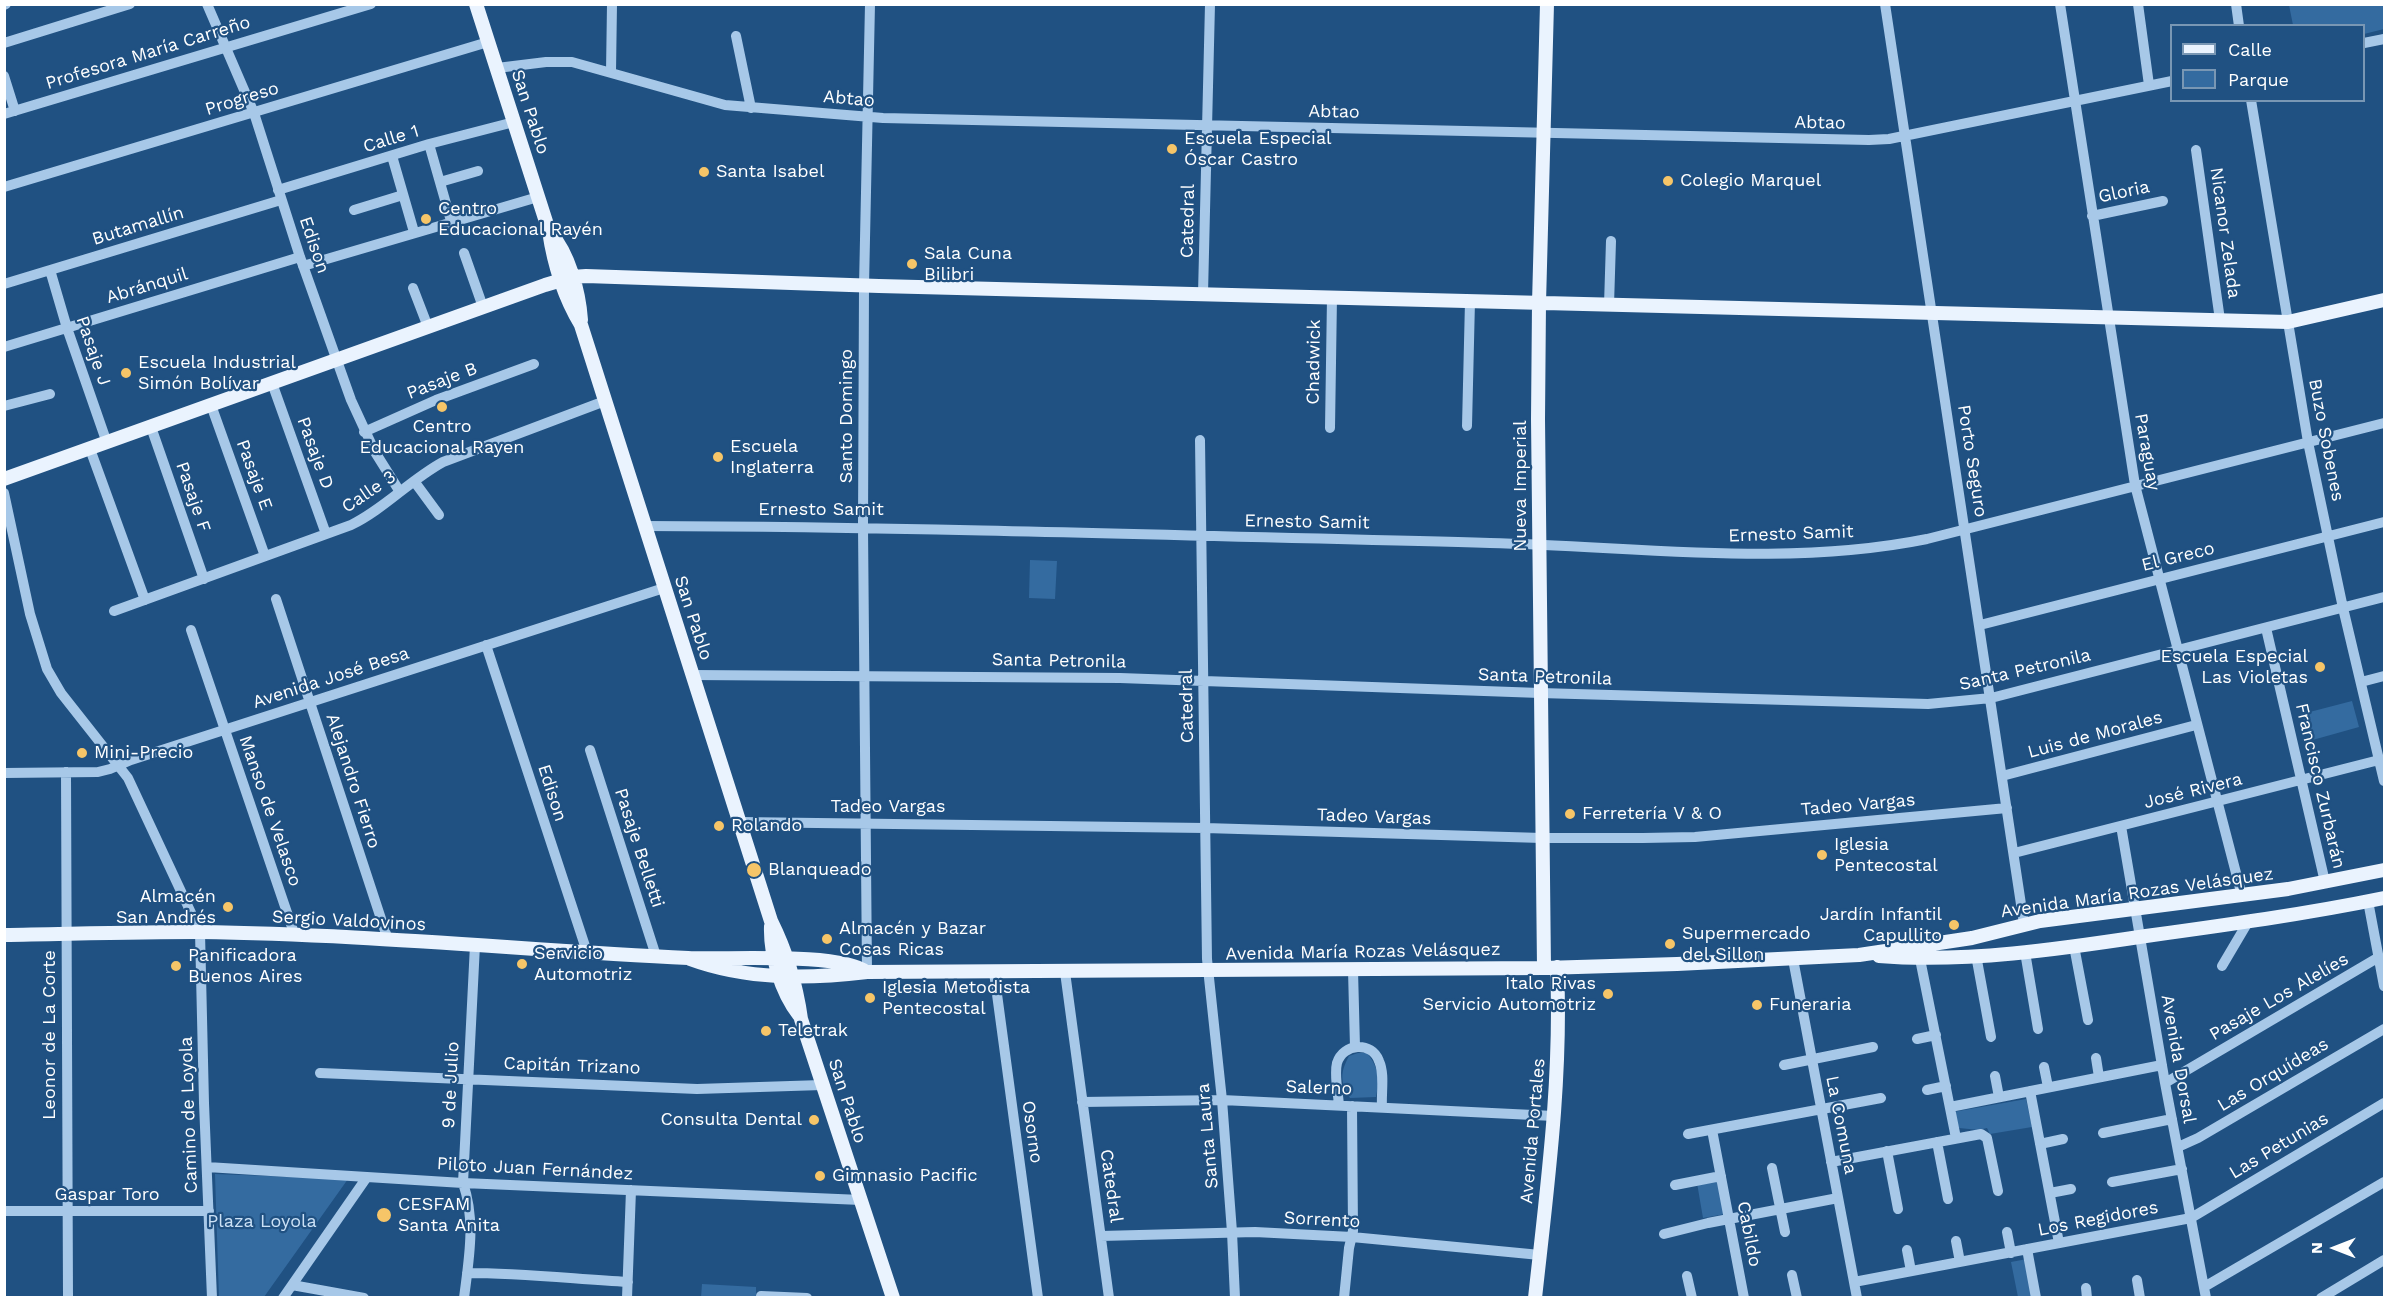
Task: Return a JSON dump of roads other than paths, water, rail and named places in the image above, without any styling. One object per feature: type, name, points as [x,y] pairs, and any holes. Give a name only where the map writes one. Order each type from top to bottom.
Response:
[{"type":"main road","name":"San Pablo","points":[[476,4],[566,279],[565,297],[581,325],[771,921],[771,941],[782,959],[893,1298]]},
{"type":"main road","name":"Nueva Imperial","points":[[1547,4],[1539,303],[1539,544],[1542,838],[1551,968]]},
{"type":"main road","points":[[4,479],[566,279],[621,277],[2288,322],[2385,300]]},
{"type":"main road","name":"Avenida María Rozas Velásquez","points":[[787,976],[867,972],[1551,968],[1859,955],[1972,938],[2024,924],[2242,896],[2385,870]]},
{"type":"main road","name":"Avenida María Rozas Velásquez","points":[[1859,955],[1920,959],[2025,952],[2248,922],[2385,898]]},
{"type":"main road","name":"Sergio Valdovinos","points":[[4,935],[200,932],[388,940],[690,959],[782,959]]},
{"type":"main road","name":"Sergio Valdovinos","points":[[690,959],[741,973],[787,976]]},
{"type":"main road","name":"Avenida María Rozas Velásquez","points":[[782,959],[846,963],[859,966],[867,972]]},
{"type":"main road","name":"Avenida Portales","points":[[1535,1298],[1557,1075],[1551,968]]},
{"type":"street","points":[[4,43],[130,4]]},
{"type":"street","name":"Edison","points":[[207,4],[254,113],[301,261],[364,432],[400,492]]},
{"type":"street","name":"Profesora María Carreño","points":[[10,112],[371,4]]},
{"type":"street","points":[[611,72],[612,4]]},
{"type":"street","name":"Santo Domingo","points":[[867,972],[863,526],[864,285],[870,4]]},
{"type":"street","name":"Catedral","points":[[1203,294],[1210,4]]},
{"type":"street","name":"Porto Seguro","points":[[1885,4],[2024,924]]},
{"type":"street","name":"Paraguay","points":[[2061,4],[2135,485],[2242,896]]},
{"type":"street","points":[[2138,4],[2150,85]]},
{"type":"street","points":[[2236,4],[2239,24]]},
{"type":"street","points":[[736,36],[751,108]]},
{"type":"street","points":[[2365,43],[2385,39]]},
{"type":"street","name":"Progreso","points":[[4,187],[488,42]]},
{"type":"street","name":"Abtao","points":[[497,68],[546,62],[572,62],[708,101],[751,108],[869,116],[1207,126],[1869,140],[1889,139],[2170,81]]},
{"type":"street","points":[[4,76],[10,112]]},
{"type":"street","name":"Buzo Sobenes","points":[[2252,102],[2308,442],[2343,608],[2361,682],[2380,745],[2379,760],[2385,782]]},
{"type":"street","name":"Calle 1","points":[[279,195],[429,144],[514,122]]},
{"type":"street","points":[[429,144],[451,221]]},
{"type":"street","name":"Nicanor Zelada","points":[[2196,150],[2220,320]]},
{"type":"street","points":[[392,156],[414,232]]},
{"type":"street","points":[[440,182],[478,171]]},
{"type":"street","name":"Butamallín","points":[[4,284],[279,195]]},
{"type":"street","points":[[354,210],[403,195]]},
{"type":"street","points":[[301,261],[538,197]]},
{"type":"street","name":"Gloria","points":[[2092,216],[2163,201]]},
{"type":"street","points":[[1609,305],[1611,241]]},
{"type":"street","points":[[464,253],[483,307]]},
{"type":"street","name":"Abránquil","points":[[4,347],[301,261]]},
{"type":"street","name":"Pasaje J","points":[[50,270],[67,328],[107,443]]},
{"type":"street","points":[[413,288],[428,327]]},
{"type":"street","name":"Chadwick","points":[[1330,428],[1332,297]]},
{"type":"street","points":[[1467,426],[1470,301]]},
{"type":"street","name":"Pasaje B","points":[[364,432],[436,400],[534,363]]},
{"type":"street","name":"Pasaje D","points":[[272,383],[326,534]]},
{"type":"street","points":[[4,406],[50,394]]},
{"type":"street","name":"Calle 3","points":[[114,611],[360,520],[443,462],[605,401]]},
{"type":"street","name":"Pasaje E","points":[[211,405],[265,556]]},
{"type":"street","name":"Ernesto Samit","points":[[645,526],[863,526],[1539,544],[1791,554],[1898,544],[1966,530],[2385,423]]},
{"type":"street","name":"Pasaje F","points":[[151,427],[204,579]]},
{"type":"street","name":"Catedral","points":[[1200,440],[1208,971]]},
{"type":"street","points":[[90,449],[145,600]]},
{"type":"street","points":[[414,481],[439,515]]},
{"type":"street","points":[[4,493],[30,614],[47,669],[61,693],[118,765],[133,788],[200,932]]},
{"type":"street","name":"El Greco","points":[[1980,625],[2385,522]]},
{"type":"street","name":"Avenida José Besa","points":[[4,773],[104,771],[664,588]]},
{"type":"street","name":"Santa Petronila","points":[[692,675],[1051,676],[1928,705],[1991,698],[2385,597]]},
{"type":"street","name":"Alejandro Fierro","points":[[276,599],[388,940]]},
{"type":"street","name":"Francisco Zurbarán","points":[[2266,628],[2325,882]]},
{"type":"street","name":"Manso de Velasco","points":[[191,630],[295,936]]},
{"type":"street","name":"Edison","points":[[486,645],[587,952]]},
{"type":"street","points":[[2361,682],[2385,676]]},
{"type":"street","name":"Luis de Morales","points":[[2002,776],[2196,725]]},
{"type":"street","name":"Pasaje Belletti","points":[[590,750],[656,956]]},
{"type":"street","name":"José Rivera","points":[[2014,853],[2379,760]]},
{"type":"street","name":"Leonor de La Corte","points":[[66,772],[68,1298]]},
{"type":"street","name":"Tadeo Vargas","points":[[739,822],[1205,828],[1542,838],[1695,837],[2007,808]]},
{"type":"street","name":"Avenida Dorsal","points":[[2121,826],[2165,1083],[2205,1292]]},
{"type":"street","points":[[2368,901],[2385,986]]},
{"type":"street","points":[[2222,966],[2248,922]]},
{"type":"street","name":"Camino de Loyola","points":[[200,932],[212,1298]]},
{"type":"street","name":"9 de Julio","points":[[464,1298],[471,1216],[463,1183],[475,945]]},
{"type":"street","points":[[2074,946],[2088,1020]]},
{"type":"street","points":[[2025,952],[2038,1029]]},
{"type":"street","points":[[1976,955],[1991,1037]]},
{"type":"street","name":"Pasaje Los Alelíes","points":[[2165,1083],[2379,957]]},
{"type":"street","name":"La Comuna","points":[[1792,959],[1857,1298]]},
{"type":"street","points":[[1920,959],[1956,1138]]},
{"type":"street","points":[[1353,970],[1355,1047]]},
{"type":"street","name":"Santa Laura","points":[[1208,971],[1222,1100],[1235,1298]]},
{"type":"street","name":"Osorno","points":[[994,972],[1038,1298]]},
{"type":"street","name":"Catedral","points":[[1065,972],[1109,1298]]},
{"type":"street","name":"Las Orquídeas","points":[[2178,1147],[2198,1138],[2385,1029]]},
{"type":"street","points":[[1917,1039],[1936,1035]]},
{"type":"street","points":[[1339,1105],[1338,1062],[1344,1052],[1355,1047],[1368,1048],[1379,1060],[1382,1107]]},
{"type":"street","points":[[1784,1065],[1873,1047]]},
{"type":"street","points":[[2096,1058],[2099,1077]]},
{"type":"street","points":[[1950,1107],[2162,1065]]},
{"type":"street","points":[[2044,1067],[2048,1087]]},
{"type":"street","name":"Capitán Trizano","points":[[320,1073],[713,1089],[822,1085]]},
{"type":"street","points":[[1995,1076],[1999,1097]]},
{"type":"street","points":[[1927,1090],[1946,1086]]},
{"type":"street","points":[[2030,1091],[2059,1243]]},
{"type":"street","points":[[1688,1134],[1881,1098]]},
{"type":"street","name":"Salerno","points":[[1082,1102],[1222,1100],[1554,1116]]},
{"type":"street","name":"Las Petunias","points":[[2191,1218],[2385,1103]]},
{"type":"street","points":[[1344,1298],[1352,1237],[1352,1106]]},
{"type":"street","points":[[2103,1133],[2172,1119]]},
{"type":"street","name":"Cabildo","points":[[1712,1130],[1744,1298]]},
{"type":"street","points":[[1831,1162],[1981,1134],[1987,1138],[1998,1191]]},
{"type":"street","points":[[2040,1144],[2063,1139]]},
{"type":"street","points":[[1937,1142],[1948,1199]]},
{"type":"street","points":[[1887,1151],[1898,1209]]},
{"type":"street","name":"Piloto Juan Fernández","points":[[207,1167],[463,1183],[861,1200]]},
{"type":"street","points":[[1773,1168],[1785,1232]]},
{"type":"street","points":[[2112,1182],[2182,1168]]},
{"type":"street","points":[[1675,1185],[1721,1176]]},
{"type":"street","points":[[283,1298],[367,1177]]},
{"type":"street","points":[[2205,1292],[2385,1182]]},
{"type":"street","points":[[2050,1194],[2071,1189]]},
{"type":"street","points":[[627,1298],[631,1190]]},
{"type":"street","points":[[1664,1234],[1838,1198]]},
{"type":"street","name":"Gaspar Toro","points":[[4,1211],[209,1211]]},
{"type":"street","name":"Los Regidores","points":[[1854,1282],[2191,1218]]},
{"type":"street","name":"Sorrento","points":[[1101,1236],[1232,1232],[1352,1237],[1540,1255]]},
{"type":"street","points":[[2007,1232],[2011,1252]]},
{"type":"street","points":[[1956,1241],[1960,1262]]},
{"type":"street","points":[[2027,1249],[2036,1298]]},
{"type":"street","points":[[1907,1250],[1911,1272]]},
{"type":"street","points":[[2321,1298],[2385,1260]]},
{"type":"street","points":[[467,1274],[511,1273],[551,1278],[628,1282]]},
{"type":"street","points":[[1792,1275],[1797,1298]]},
{"type":"street","points":[[1688,1276],[1692,1298]]},
{"type":"street","points":[[2137,1280],[2140,1298]]},
{"type":"street","points":[[292,1285],[364,1298]]},
{"type":"street","points":[[761,1296],[807,1298]]},
{"type":"place","name":"Escuela Especial Óscar Castro","points":[[1172,149]]},
{"type":"place","name":"Santa Isabel","points":[[704,172]]},
{"type":"place","name":"Colegio Marquel","points":[[1668,181]]},
{"type":"place","name":"Centro Educacional Rayén","points":[[426,219]]},
{"type":"place","name":"Sala Cuna Bilibri","points":[[912,264]]},
{"type":"place","name":"Escuela Industrial Simón Bolívar","points":[[126,373]]},
{"type":"place","name":"Centro Educacional Rayen","points":[[442,407]]},
{"type":"place","name":"Escuela Inglaterra","points":[[718,457]]},
{"type":"place","name":"Escuela Especial Las Violetas","points":[[2320,667]]},
{"type":"place","name":"Mini-Precio","points":[[82,753]]},
{"type":"place","name":"Ferretería V & O","points":[[1570,814]]},
{"type":"place","name":"Rolando","points":[[719,826]]},
{"type":"place","name":"Iglesia Pentecostal","points":[[1822,855]]},
{"type":"place","name":"Blanqueado","points":[[754,870]]},
{"type":"place","name":"Almacén San Andrés","points":[[228,907]]},
{"type":"place","name":"Jardín Infantil Capullito","points":[[1954,925]]},
{"type":"place","name":"Almacén y Bazar Cosas Ricas","points":[[827,939]]},
{"type":"place","name":"Supermercado del Sillon","points":[[1670,944]]},
{"type":"place","name":"Servicio Automotriz","points":[[522,964]]},
{"type":"place","name":"Panificadora Buenos Aires","points":[[176,966]]},
{"type":"place","name":"Italo Rivas Servicio Automotriz","points":[[1608,994]]},
{"type":"place","name":"Iglesia Metodista Pentecostal","points":[[870,998]]},
{"type":"place","name":"Funeraria","points":[[1757,1005]]},
{"type":"place","name":"Teletrak","points":[[766,1031]]},
{"type":"place","name":"Consulta Dental","points":[[814,1120]]},
{"type":"place","name":"Gimnasio Pacific","points":[[820,1176]]},
{"type":"place","name":"CESFAM Santa Anita","points":[[384,1215]]},
{"type":"park label","name":"Plaza Loyola","points":[[262,1222]]}]
